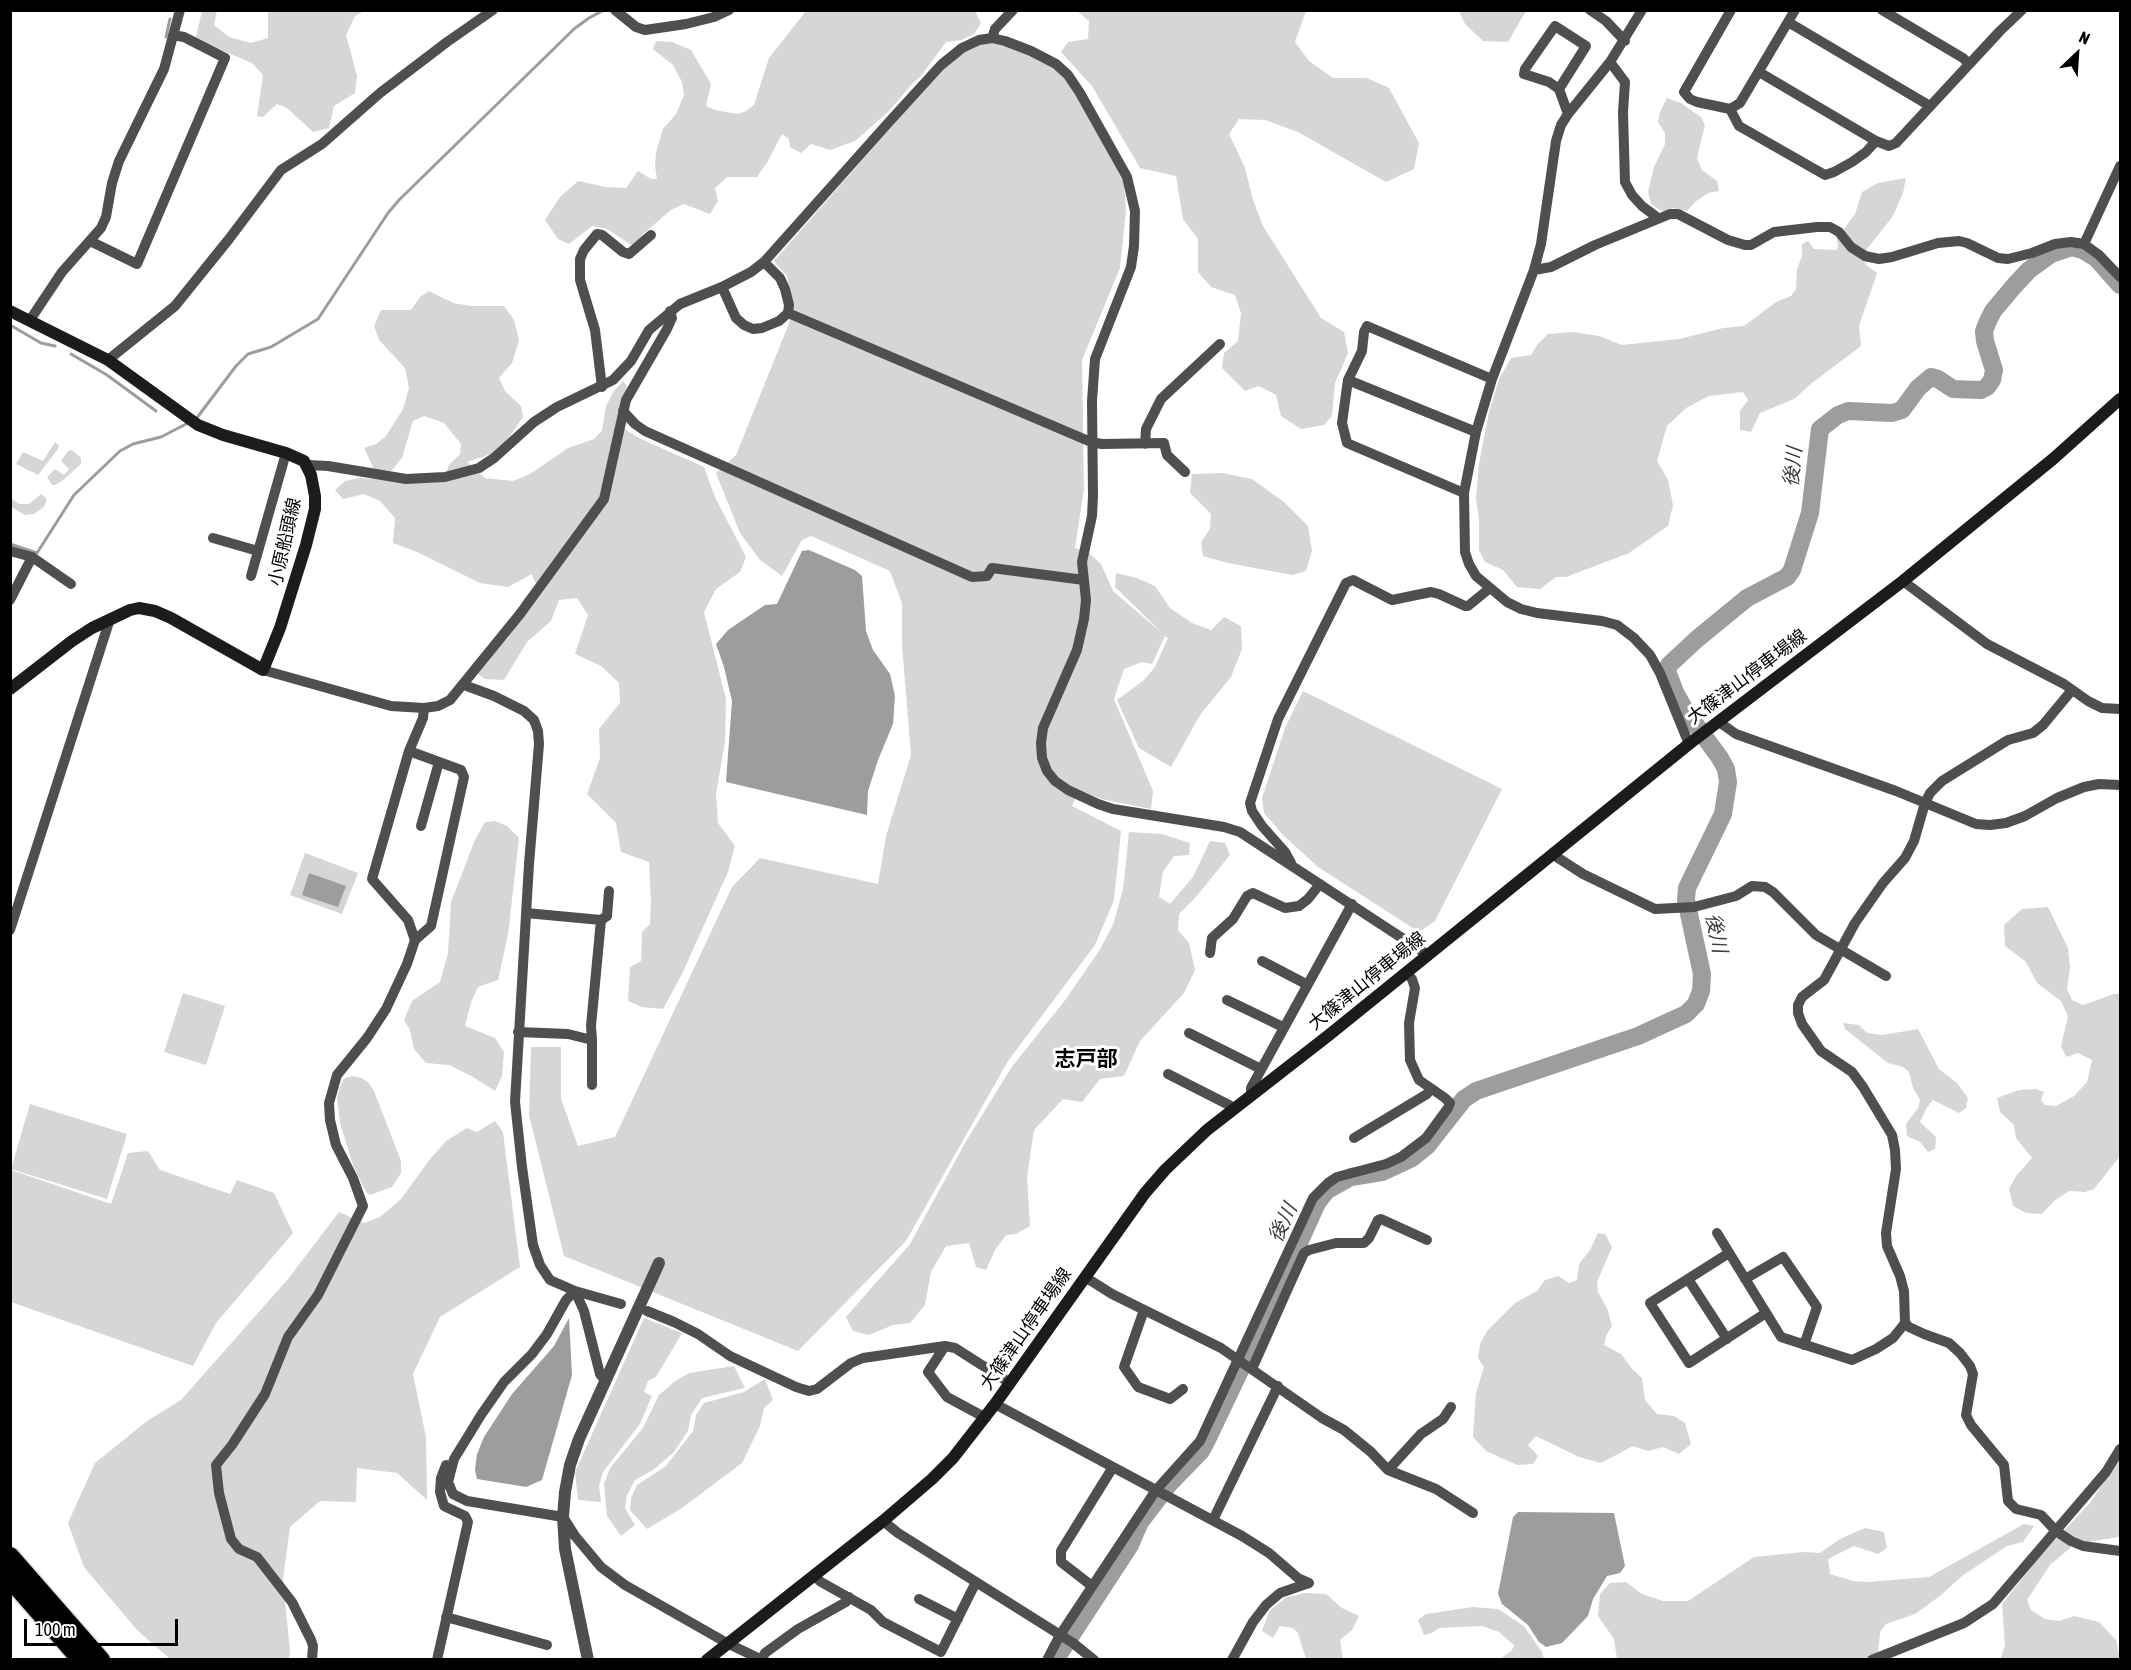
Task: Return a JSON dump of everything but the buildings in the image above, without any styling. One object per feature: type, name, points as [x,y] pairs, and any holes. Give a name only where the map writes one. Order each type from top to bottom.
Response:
[{"type":"highway","points":[[10,1556],[101,1659]]},
{"type":"highway","points":[[10,1579],[81,1659]]},
{"type":"main road","points":[[10,311],[108,360],[198,426],[298,457],[308,465]]},
{"type":"main road","name":"大篠津山停車場線","points":[[707,1659],[883,1521],[932,1479],[968,1442],[1145,1193],[1207,1130],[1692,742],[1903,581],[2053,459],[2121,399]]},
{"type":"main road","name":"小原船頭線","points":[[263,670],[280,628],[310,529],[315,496],[308,465]]},
{"type":"main road","points":[[10,689],[72,641],[110,619],[140,608],[155,610],[263,670]]},
{"type":"street","points":[[30,320],[62,272],[101,228],[106,217],[112,183],[119,161],[164,69],[180,10]]},
{"type":"street","points":[[108,360],[175,306],[235,232],[281,170],[322,144],[380,93],[493,10]]},
{"type":"street","points":[[615,10],[636,27],[645,30],[686,24],[714,17],[729,10]]},
{"type":"street","points":[[992,38],[995,29],[1013,10]]},
{"type":"street","points":[[1642,10],[1610,62],[1561,125],[1556,141],[1541,244],[1534,270],[1492,380],[1476,432],[1464,493],[1465,552],[1476,576],[1507,602],[1521,609],[1602,621],[1617,625],[1626,631],[1650,655],[1692,742]]},
{"type":"street","points":[[1731,10],[1684,92],[1690,99],[1697,102],[1730,109],[1740,103],[1795,10]]},
{"type":"street","points":[[1882,10],[1963,58],[1969,64]]},
{"type":"street","points":[[1759,72],[1876,141],[1889,146],[1896,142],[2022,10]]},
{"type":"street","points":[[1595,12],[1624,41]]},
{"type":"street","points":[[1788,22],[1930,105]]},
{"type":"street","points":[[1559,89],[1586,46],[1555,26],[1525,69],[1524,74],[1549,82],[1559,89],[1568,114]]},
{"type":"street","points":[[90,241],[137,264],[225,58],[184,37],[173,35]]},
{"type":"street","points":[[308,465],[328,466],[406,479],[445,477],[479,468],[494,458],[534,422],[549,412],[602,387],[623,371],[649,330],[670,311],[690,299],[722,287],[751,272],[764,262],[942,65],[962,48],[979,40],[992,38],[1031,51],[1056,64],[1068,75],[1115,154],[1131,191],[1135,211],[1134,246],[1128,277],[1095,359],[1092,377],[1092,516],[1082,562],[1086,600],[1077,650],[1043,728],[1042,758],[1047,771],[1055,781],[1068,790],[1113,809],[1224,827],[1240,832],[1428,955]]},
{"type":"street","points":[[1610,62],[1625,82],[1623,112],[1625,182],[1632,195],[1642,206],[1658,218]]},
{"type":"street","points":[[1730,109],[1739,126],[1825,175],[1852,162],[1876,141]]},
{"type":"street","points":[[2084,244],[2121,166]]},
{"type":"street","points":[[1534,270],[1551,267],[1658,218],[1677,214],[1728,240],[1745,245],[1751,245],[1774,232],[1830,227],[1839,232],[1851,247],[1865,256],[1879,259],[1938,243],[1959,241],[1998,258],[2008,259],[2055,244],[2071,242],[2084,244],[2121,277]]},
{"type":"street","points":[[602,387],[595,330],[580,280],[580,259],[597,234],[602,235],[623,252],[629,254],[651,235]]},
{"type":"street","points":[[722,287],[736,318],[744,325],[753,329],[762,328],[779,321],[788,313],[789,304],[780,278],[764,262]]},
{"type":"street","points":[[263,670],[391,706],[424,708],[438,706],[450,700],[520,614],[603,499],[623,411],[630,392],[667,329],[672,318],[670,311]]},
{"type":"street","points":[[788,313],[1046,424],[1084,437],[1091,442],[1102,444],[1164,443],[1167,455],[1185,472]]},
{"type":"street","points":[[1464,493],[1347,443],[1342,423],[1348,380],[1362,351],[1367,326],[1492,380]]},
{"type":"street","points":[[1145,444],[1146,429],[1161,399],[1220,344]]},
{"type":"street","points":[[1348,380],[1476,432]]},
{"type":"street","points":[[623,411],[645,431],[972,577],[987,576],[992,568],[1084,580]]},
{"type":"street","points":[[251,576],[286,453]]},
{"type":"street","points":[[213,538],[258,551]]},
{"type":"street","points":[[10,551],[32,557],[71,584]]},
{"type":"street","points":[[10,600],[32,557]]},
{"type":"street","points":[[1293,866],[1285,852],[1262,826],[1252,811],[1250,803],[1278,719],[1346,583],[1353,580],[1392,600],[1431,592],[1465,606],[1490,588]]},
{"type":"street","points":[[1903,581],[1987,644],[2064,684],[2088,701],[2103,708],[2121,709]]},
{"type":"street","points":[[10,930],[110,619]]},
{"type":"street","points":[[464,685],[494,696],[524,711],[534,720],[538,731],[539,744],[515,1102],[533,1245],[540,1265],[550,1280],[575,1291],[621,1304]]},
{"type":"street","points":[[1717,1233],[1781,1337],[1852,1360],[1893,1338],[1905,1323],[1904,1291],[1887,1246],[1886,1233],[1896,1169],[1892,1135],[1852,1072],[1821,1051],[1802,1024],[1798,1005],[1802,997],[1824,980],[1861,915],[1883,883],[1905,858],[1914,841],[1930,793],[1942,781],[2008,740],[2033,733],[2043,725],[2072,690]]},
{"type":"street","points":[[415,940],[408,920],[372,879],[409,751],[423,718],[424,708]]},
{"type":"street","points":[[1714,726],[1851,774],[1976,824],[2006,823],[2084,787],[2099,784],[2121,785]]},
{"type":"street","points":[[312,1659],[311,1640],[292,1602],[257,1557],[239,1549],[231,1539],[219,1493],[216,1465],[232,1445],[265,1394],[288,1337],[318,1295],[363,1206],[353,1178],[336,1145],[330,1120],[329,1103],[338,1075],[386,1009],[407,964],[415,940],[431,926],[464,777],[461,770],[409,751]]},
{"type":"street","points":[[421,826],[438,762]]},
{"type":"street","points":[[1552,854],[1583,874],[1655,909],[1694,907],[1736,896],[1758,885],[1773,892],[1816,935],[1886,976]]},
{"type":"street","points":[[1210,952],[1212,938],[1233,918],[1247,896],[1253,893],[1285,908],[1299,906],[1320,884]]},
{"type":"street","points":[[526,914],[601,920],[607,916],[609,891]]},
{"type":"street","points":[[1251,1096],[1251,1088],[1283,1027],[1352,904]]},
{"type":"street","points":[[591,1086],[591,1026],[601,920]]},
{"type":"street","points":[[1262,961],[1306,984]]},
{"type":"street","points":[[1244,1364],[1313,1198],[1337,1177],[1386,1164],[1415,1148],[1430,1132],[1449,1103],[1419,1080],[1410,1060],[1409,1023],[1415,988],[1406,972]]},
{"type":"street","points":[[1227,1000],[1283,1027]]},
{"type":"street","points":[[518,1032],[568,1034],[592,1040]]},
{"type":"street","points":[[1189,1033],[1261,1069]]},
{"type":"street","points":[[1168,1074],[1233,1109]]},
{"type":"street","points":[[1354,1138],[1427,1094],[1430,1089]]},
{"type":"street","points":[[1047,1659],[1066,1639],[1092,1587],[1200,1441],[1305,1253],[1336,1243],[1364,1243],[1378,1220],[1382,1219],[1427,1240]]},
{"type":"street","points":[[1729,1253],[1650,1303],[1689,1364],[1766,1313]]},
{"type":"street","points":[[1745,1279],[1783,1257],[1817,1307],[1804,1345]]},
{"type":"street","points":[[588,1659],[565,1550],[563,1517],[565,1492],[570,1465],[579,1439],[659,1263]]},
{"type":"street","points":[[1085,1277],[1144,1310],[1198,1336],[1349,1434],[1388,1470],[1436,1489],[1473,1513]]},
{"type":"street","points":[[1688,1279],[1726,1339]]},
{"type":"street","points":[[575,1291],[584,1311],[600,1374],[606,1382]]},
{"type":"street","points":[[575,1291],[566,1300],[547,1334],[532,1354],[504,1382],[454,1459],[448,1482],[453,1494],[467,1501],[563,1517],[575,1536],[601,1567],[625,1585],[749,1657],[762,1659],[765,1653],[798,1629],[846,1602],[849,1598]]},
{"type":"street","points":[[1144,1310],[1124,1367],[1138,1387],[1170,1399],[1183,1389]]},
{"type":"street","points":[[647,1311],[698,1334],[730,1356],[809,1391],[817,1389],[851,1363],[863,1358],[945,1347],[956,1348],[1010,1383]]},
{"type":"street","points":[[1905,1323],[1924,1334],[1949,1343],[1970,1366],[1974,1374],[1966,1415],[1971,1425],[2004,1464],[2008,1501],[2016,1509],[2041,1515],[2056,1531],[2071,1541],[2083,1546],[2121,1551]]},
{"type":"street","points":[[945,1347],[928,1372],[947,1397],[986,1418]]},
{"type":"street","points":[[1213,1520],[1278,1386]]},
{"type":"street","points":[[996,1404],[1256,1544],[1298,1578],[1310,1583],[1280,1593],[1266,1605],[1253,1622],[1232,1659]]},
{"type":"street","points":[[1388,1470],[1421,1434],[1443,1419],[1451,1407]]},
{"type":"street","points":[[1872,1659],[1964,1623],[1993,1604],[2106,1472],[2121,1449]]},
{"type":"street","points":[[437,1659],[468,1522],[465,1516],[444,1506],[440,1492],[441,1478],[446,1465],[454,1459]]},
{"type":"street","points":[[1092,1587],[1061,1562],[1061,1551],[1113,1467]]},
{"type":"street","points":[[883,1521],[898,1533],[1094,1659]]},
{"type":"street","points":[[814,1576],[871,1610],[883,1622],[941,1652],[976,1582]]},
{"type":"street","points":[[919,1599],[958,1619]]},
{"type":"street","points":[[446,1617],[548,1645]]},
{"type":"shaded area","points":[[202,11],[217,11],[214,25],[229,37],[251,43],[268,38],[268,11],[364,11],[355,16],[346,35],[357,76],[355,93],[334,106],[329,128],[313,132],[287,108],[277,104],[263,117],[257,116],[263,75],[252,63],[195,41]]},
{"type":"shaded area","points":[[806,11],[975,11],[981,23],[974,34],[962,40],[946,42],[921,76],[889,111],[855,141],[830,150],[811,144],[801,153],[790,147],[789,139],[782,134],[757,177],[727,177],[715,188],[718,201],[710,214],[684,204],[671,210],[644,233],[633,246],[607,229],[592,226],[569,244],[558,239],[545,220],[560,197],[578,181],[606,187],[626,188],[638,171],[651,179],[657,179],[656,152],[663,129],[676,114],[684,95],[682,82],[673,65],[653,49],[656,41],[672,42],[691,50],[711,84],[706,106],[738,114],[754,105],[769,58]]},
{"type":"shaded area","points":[[1077,11],[1306,11],[1295,42],[1309,61],[1333,78],[1367,78],[1389,88],[1419,143],[1414,169],[1386,182],[1298,132],[1265,120],[1239,119],[1229,134],[1245,168],[1253,200],[1263,226],[1321,318],[1344,332],[1348,353],[1335,383],[1332,416],[1324,425],[1301,429],[1281,416],[1276,395],[1259,386],[1245,391],[1222,368],[1224,353],[1238,341],[1241,313],[1235,295],[1211,287],[1198,272],[1198,239],[1183,219],[1176,176],[1140,168],[1092,86],[1061,52],[1068,42],[1088,39],[1089,21]]},
{"type":"shaded area","points":[[1459,11],[1526,11],[1508,42],[1483,41],[1465,24]]},
{"type":"shaded area","points":[[989,42],[1009,45],[1049,63],[1064,78],[1075,92],[1124,183],[1126,210],[1120,268],[1082,360],[1084,489],[1075,548],[1088,552],[1101,564],[1113,591],[1163,634],[1115,587],[1116,573],[1137,578],[1155,586],[1170,608],[1192,623],[1211,630],[1224,617],[1241,626],[1242,649],[1231,677],[1200,715],[1171,767],[1139,748],[1117,700],[1144,680],[1155,667],[1168,638],[1165,636],[1152,664],[1142,662],[1124,669],[1114,699],[1153,791],[1151,809],[1101,799],[1079,790],[1072,806],[1121,831],[1114,900],[1095,945],[1008,1061],[906,1241],[798,1351],[564,1256],[529,1115],[531,1047],[561,1047],[561,1099],[578,1146],[615,1137],[732,887],[760,858],[878,884],[886,836],[911,755],[902,645],[902,603],[890,571],[811,536],[802,540],[782,576],[760,560],[740,533],[716,473],[736,455],[788,326],[793,308],[787,276],[774,261],[939,72],[974,45]]},
{"type":"shaded area","points":[[1667,98],[1681,103],[1701,117],[1705,125],[1697,158],[1702,170],[1717,181],[1719,191],[1708,193],[1687,211],[1673,208],[1663,212],[1651,204],[1648,192],[1654,167],[1665,144],[1665,133],[1658,122]]},
{"type":"shaded area","points":[[1906,178],[1903,193],[1893,216],[1867,249],[1865,264],[1877,273],[1859,326],[1861,346],[1794,399],[1760,413],[1751,432],[1740,430],[1740,411],[1748,400],[1743,392],[1709,396],[1686,408],[1667,426],[1657,461],[1668,480],[1673,505],[1668,526],[1629,553],[1566,577],[1556,577],[1540,589],[1517,587],[1503,570],[1485,562],[1479,550],[1476,498],[1479,464],[1489,412],[1499,379],[1511,358],[1531,355],[1548,334],[1573,332],[1599,336],[1622,345],[1679,339],[1723,328],[1744,326],[1776,302],[1791,296],[1796,289],[1802,244],[1808,241],[1814,249],[1837,250],[1836,236],[1855,214],[1862,192],[1878,183]]},
{"type":"shaded area","points":[[429,291],[453,303],[471,306],[504,306],[514,320],[519,340],[512,363],[499,378],[505,391],[521,406],[523,417],[508,439],[491,454],[467,462],[485,478],[513,481],[530,474],[568,448],[594,439],[602,431],[606,406],[614,391],[623,381],[627,386],[620,416],[625,429],[639,438],[704,467],[715,497],[746,557],[740,572],[716,589],[704,612],[726,699],[725,742],[716,794],[718,823],[735,846],[728,872],[682,974],[663,1009],[642,1007],[628,1001],[630,967],[641,961],[642,932],[650,924],[649,862],[621,852],[616,823],[587,794],[600,758],[599,729],[620,703],[619,683],[601,666],[575,654],[588,615],[577,598],[559,600],[551,621],[527,642],[504,680],[485,679],[471,669],[507,639],[523,600],[536,584],[532,574],[508,587],[480,583],[417,552],[393,543],[395,518],[380,501],[364,494],[343,499],[335,490],[345,481],[359,478],[429,483],[443,481],[449,465],[460,454],[461,444],[444,423],[424,416],[413,421],[402,458],[391,471],[374,469],[364,448],[376,444],[386,436],[403,409],[409,388],[405,368],[379,340],[374,326],[381,310],[411,310],[420,297]]},
{"type":"shaded area","points":[[55,442],[59,446],[58,449],[38,475],[16,464],[23,452],[43,461]]},
{"type":"shaded area","points":[[72,450],[81,458],[81,464],[62,481],[52,485],[47,477],[55,469],[64,475],[69,469],[61,461],[68,451]]},
{"type":"shaded area","points":[[1222,473],[1252,479],[1284,502],[1308,526],[1312,551],[1306,571],[1292,575],[1203,556],[1201,542],[1210,529],[1211,514],[1190,493],[1192,474]]},
{"type":"shaded area","points":[[41,494],[46,498],[46,502],[44,507],[34,514],[25,515],[11,507],[11,498],[19,504],[29,504]]},
{"type":"shaded area","points":[[809,550],[855,570],[862,576],[866,631],[873,650],[890,674],[895,696],[893,724],[868,791],[867,815],[726,782],[732,701],[716,644],[728,630],[765,605],[777,604],[802,551]]},
{"type":"shaded area","points":[[1303,691],[1502,789],[1435,921],[1419,932],[1318,867],[1282,834],[1264,813],[1262,798],[1285,728]]},
{"type":"shaded area","points":[[495,821],[507,826],[519,838],[508,935],[498,980],[478,987],[471,1002],[465,1026],[495,1038],[504,1052],[502,1076],[495,1091],[449,1065],[426,1063],[414,1049],[410,1030],[404,1020],[412,1001],[440,982],[448,953],[451,902],[475,840],[485,822]]},
{"type":"shaded area","points":[[1129,832],[1162,834],[1190,843],[1189,855],[1174,856],[1163,872],[1159,897],[1170,904],[1193,877],[1210,841],[1225,843],[1230,855],[1179,914],[1178,930],[1189,943],[1195,970],[1184,993],[1140,1041],[1124,1076],[1100,1079],[1082,1102],[1063,1099],[1034,1130],[1027,1177],[1030,1226],[1016,1234],[1006,1235],[995,1250],[986,1270],[976,1267],[969,1243],[946,1246],[931,1272],[925,1305],[910,1323],[893,1325],[869,1335],[853,1331],[846,1317],[910,1244],[965,1143],[1011,1068],[1066,999],[1099,951],[1113,925],[1123,890]]},
{"type":"shaded area","points":[[305,853],[358,873],[342,914],[290,895]]},
{"type":"shaded area","points":[[309,873],[346,886],[338,907],[302,895]]},
{"type":"shaded area","points":[[2048,907],[2068,948],[2070,968],[2067,989],[2072,1000],[2083,1005],[2120,994],[2120,1156],[2094,1189],[2085,1192],[2069,1191],[2054,1201],[2042,1214],[2026,1213],[2013,1206],[2009,1189],[2016,1176],[2032,1158],[2016,1138],[2014,1125],[2000,1112],[1997,1098],[2019,1090],[2036,1089],[2044,1092],[2041,1100],[2045,1105],[2056,1106],[2074,1096],[2087,1082],[2092,1060],[2078,1053],[2066,1057],[2061,1046],[2068,1016],[2061,1001],[2037,983],[2026,962],[2005,946],[2004,925],[2022,909]]},
{"type":"shaded area","points":[[183,993],[225,1006],[206,1065],[164,1052]]},
{"type":"shaded area","points":[[1843,1023],[1859,1025],[1867,1033],[1882,1035],[1918,1029],[1939,1069],[1957,1083],[1968,1098],[1966,1108],[1959,1113],[1933,1100],[1926,1109],[1920,1122],[1936,1137],[1935,1149],[1928,1152],[1920,1142],[1907,1136],[1906,1124],[1918,1108],[1920,1100],[1913,1088],[1909,1072],[1903,1067],[1888,1063],[1845,1029]]},
{"type":"shaded area","points":[[352,1076],[368,1082],[374,1091],[401,1161],[401,1173],[392,1187],[370,1195],[366,1192],[353,1165],[340,1123],[337,1098],[345,1078]]},
{"type":"shaded area","points":[[30,1104],[127,1134],[107,1199],[11,1169]]},
{"type":"shaded area","points":[[495,1121],[503,1132],[520,1267],[440,1317],[413,1374],[426,1437],[427,1500],[397,1473],[357,1468],[356,1502],[320,1501],[290,1527],[283,1579],[289,1659],[170,1659],[137,1630],[84,1567],[68,1523],[95,1463],[147,1421],[181,1400],[288,1279],[339,1212],[364,1223],[380,1217],[401,1199],[446,1141],[467,1128],[477,1132]]},
{"type":"shaded area","points":[[148,1151],[160,1170],[230,1194],[237,1180],[274,1193],[293,1233],[216,1323],[193,1366],[11,1302],[11,1170],[111,1204],[128,1153]]},
{"type":"shaded area","points":[[1598,1233],[1605,1234],[1612,1247],[1597,1282],[1598,1292],[1607,1308],[1612,1326],[1604,1345],[1621,1354],[1642,1378],[1645,1400],[1657,1414],[1674,1416],[1685,1423],[1691,1444],[1679,1454],[1663,1447],[1648,1451],[1633,1446],[1601,1463],[1579,1457],[1536,1436],[1528,1445],[1538,1456],[1533,1464],[1517,1465],[1486,1451],[1473,1437],[1476,1393],[1484,1367],[1478,1358],[1480,1344],[1487,1331],[1515,1303],[1537,1291],[1545,1280],[1558,1276],[1569,1283],[1577,1280],[1579,1264],[1590,1250]]},
{"type":"shaded area","points":[[569,1318],[572,1375],[542,1480],[526,1487],[477,1479],[475,1470],[477,1454],[484,1437],[512,1394],[554,1346]]},
{"type":"shaded area","points":[[644,1318],[682,1333],[656,1377],[648,1381],[644,1392],[652,1396],[640,1424],[603,1472],[599,1486],[601,1502],[578,1500],[575,1472]]},
{"type":"shaded area","points":[[734,1366],[745,1388],[702,1398],[691,1415],[688,1431],[674,1452],[653,1470],[635,1480],[627,1495],[625,1508],[635,1525],[621,1536],[607,1516],[604,1484],[610,1468],[643,1428],[659,1395],[674,1382],[689,1373]]},
{"type":"shaded area","points":[[765,1379],[773,1400],[764,1408],[760,1426],[742,1463],[682,1508],[647,1529],[630,1510],[631,1498],[637,1485],[666,1466],[693,1431],[696,1415],[704,1403],[744,1392]]},
{"type":"shaded area","points":[[2120,1457],[2119,1537],[2075,1544],[2050,1565],[2027,1600],[2031,1610],[2045,1619],[2059,1621],[2074,1616],[2099,1622],[2116,1640],[2120,1659],[2000,1660],[2005,1645],[2002,1604],[2041,1555],[2090,1503]]},
{"type":"shaded area","points":[[1518,1512],[1614,1513],[1625,1566],[1620,1573],[1607,1576],[1593,1599],[1588,1616],[1562,1643],[1546,1647],[1539,1642],[1528,1625],[1502,1604],[1498,1594],[1513,1517]]},
{"type":"shaded area","points":[[2024,1524],[2034,1526],[2023,1542],[2007,1546],[1962,1576],[1915,1614],[1886,1624],[1880,1632],[1878,1654],[1875,1659],[1617,1659],[1614,1639],[1598,1616],[1600,1594],[1610,1583],[1626,1582],[1642,1594],[1663,1601],[1688,1601],[1754,1557],[1804,1552],[1820,1553],[1840,1539],[1865,1528],[1884,1532],[1887,1548],[1878,1554],[1854,1546],[1828,1559],[1830,1574],[1853,1581],[1867,1582],[1929,1577]]},
{"type":"shaded area","points":[[1306,1593],[1326,1594],[1342,1608],[1359,1616],[1352,1630],[1340,1640],[1343,1659],[1306,1659],[1298,1633],[1293,1628],[1280,1626],[1273,1638],[1262,1631],[1270,1610],[1287,1597]]},
{"type":"shaded area","points":[[1473,1607],[1498,1609],[1524,1626],[1542,1652],[1544,1659],[1500,1659],[1512,1650],[1514,1645],[1499,1632],[1482,1626],[1439,1628],[1424,1635],[1418,1620],[1426,1614]]},
{"type":"waterway","points":[[196,419],[236,366],[248,354],[271,347],[318,319],[399,200],[574,29],[604,10]]},
{"type":"waterway","points":[[166,37],[170,19]]},
{"type":"waterway","name":"後川","points":[[1055,1660],[1130,1545],[1140,1522],[1169,1484],[1201,1451],[1317,1203],[1326,1191],[1351,1177],[1382,1172],[1412,1158],[1427,1146],[1464,1099],[1476,1091],[1638,1036],[1686,1014],[1696,1004],[1701,991],[1702,974],[1686,900],[1687,888],[1723,814],[1728,782],[1726,769],[1720,758],[1685,710],[1667,671],[1669,665],[1697,639],[1747,598],[1787,577],[1792,570],[1810,513],[1820,429],[1838,415],[1848,411],[1892,413],[1902,410],[1918,388],[1931,377],[1953,389],[1981,390],[1987,387],[1992,380],[1994,370],[1985,341],[1984,331],[1988,321],[1993,311],[2029,270],[2051,254],[2072,247],[2083,250],[2096,258],[2120,285]]},
{"type":"waterway","points":[[10,325],[41,343],[55,346]]},
{"type":"waterway","points":[[71,354],[107,375],[156,411]]},
{"type":"waterway","points":[[10,544],[37,553],[74,495],[120,451],[133,444],[161,437],[190,422]]},
{"type":"district","name":"志戸部","points":[[1086,1059]]}]
